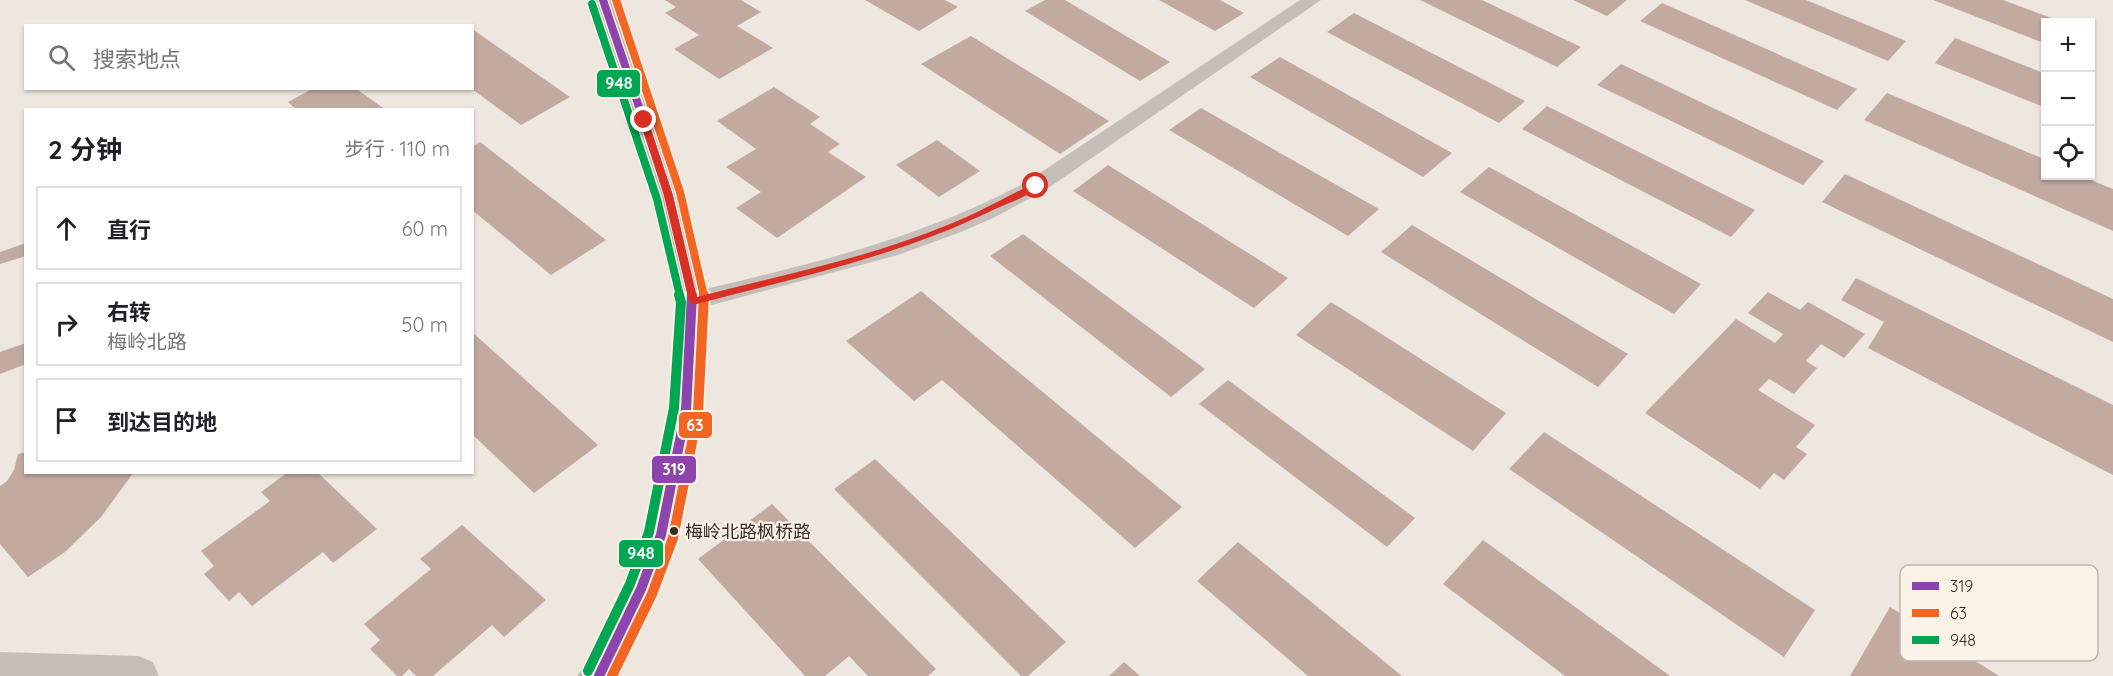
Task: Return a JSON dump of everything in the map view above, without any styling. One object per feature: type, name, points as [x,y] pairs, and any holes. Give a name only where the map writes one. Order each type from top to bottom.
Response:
[{"type":"street","points":[[598,676],[641,589],[661,535],[686,410],[693,301],[669,196],[603,0]]},
{"type":"street","points":[[0,672],[138,676]]},
{"type":"lane","points":[[693,301],[860,258],[953,226],[1000,206],[1036,186],[1312,0]]},
{"type":"building","points":[[665,0],[741,0],[761,12],[737,26],[773,48],[719,79],[674,49],[699,35],[665,13],[676,7]]},
{"type":"building","points":[[865,0],[945,0],[958,7],[919,31]]},
{"type":"building","points":[[1045,0],[1065,0],[1170,62],[1140,81],[1025,11]]},
{"type":"building","points":[[1159,0],[1220,0],[1244,13],[1215,31]]},
{"type":"building","points":[[1420,0],[1482,0],[1581,47],[1557,67]]},
{"type":"building","points":[[1573,0],[1627,0],[1607,16]]},
{"type":"building","points":[[1745,0],[1806,0],[1906,41],[1888,61]]},
{"type":"building","points":[[1933,0],[2003,0],[2051,18],[2041,18],[2041,42]]},
{"type":"building","points":[[1662,3],[1857,89],[1837,110],[1640,21]]},
{"type":"building","points":[[1354,13],[1525,101],[1499,123],[1327,32]]},
{"type":"building","points":[[474,30],[570,97],[521,125],[473,90]]},
{"type":"building","points":[[971,36],[1109,121],[1060,154],[921,64]]},
{"type":"building","points":[[1955,38],[2041,72],[2041,106],[1935,63]]},
{"type":"building","points":[[1280,57],[1452,153],[1423,177],[1250,77]]},
{"type":"building","points":[[1621,64],[1824,161],[1803,185],[1597,85]]},
{"type":"building","points":[[774,87],[820,117],[810,124],[840,144],[828,152],[866,177],[777,238],[736,208],[761,192],[726,167],[756,149],[717,121]]},
{"type":"building","points":[[310,90],[358,90],[383,108],[295,108],[288,102]]},
{"type":"building","points":[[1887,93],[2041,158],[2041,180],[2091,180],[2113,189],[2113,231],[1864,120]]},
{"type":"building","points":[[1547,106],[1755,210],[1731,237],[1522,129]]},
{"type":"building","points":[[1201,108],[1379,209],[1348,236],[1169,130]]},
{"type":"building","points":[[937,140],[980,171],[939,197],[896,165]]},
{"type":"building","points":[[480,142],[606,240],[551,275],[474,212],[474,146]]},
{"type":"building","points":[[1108,165],[1288,278],[1254,308],[1073,191]]},
{"type":"building","points":[[1489,167],[1701,284],[1674,314],[1460,192]]},
{"type":"building","points":[[1845,174],[2113,299],[2113,342],[1822,202]]},
{"type":"building","points":[[1412,225],[1628,354],[1598,387],[1381,252]]},
{"type":"building","points":[[1023,234],[1205,369],[1171,397],[990,256]]},
{"type":"building","points":[[24,244],[24,257],[0,264],[0,252]]},
{"type":"building","points":[[1856,278],[2113,405],[2113,475],[1868,348],[1884,322],[1841,300]]},
{"type":"building","points":[[921,291],[1182,507],[1135,548],[942,380],[914,401],[846,341]]},
{"type":"building","points":[[1768,292],[1800,310],[1808,302],[1865,334],[1844,358],[1821,344],[1806,361],[1817,368],[1794,394],[1769,379],[1758,390],[1815,425],[1796,447],[1807,454],[1784,480],[1774,473],[1760,489],[1645,413],[1736,319],[1775,343],[1783,334],[1748,313]]},
{"type":"building","points":[[1331,302],[1506,413],[1473,451],[1296,335]]},
{"type":"building","points":[[474,334],[598,445],[534,493],[474,436]]},
{"type":"building","points":[[24,344],[24,365],[0,374],[0,352]]},
{"type":"building","points":[[1228,380],[1415,518],[1387,547],[1199,404]]},
{"type":"building","points":[[1544,432],[1815,610],[1784,657],[1509,469]]},
{"type":"building","points":[[24,452],[24,474],[133,474],[101,517],[65,552],[28,577],[0,544],[0,486],[7,481],[14,470],[18,454]]},
{"type":"building","points":[[875,459],[1066,642],[1028,676],[1021,676],[834,489]]},
{"type":"building","points":[[285,474],[319,474],[377,529],[333,563],[323,552],[252,606],[239,592],[229,601],[204,574],[214,566],[201,551],[270,501],[261,492]]},
{"type":"building","points":[[772,504],[936,669],[928,676],[868,676],[849,656],[825,676],[805,676],[698,559]]},
{"type":"building","points":[[462,525],[546,600],[504,637],[492,625],[433,676],[416,676],[409,669],[402,676],[397,676],[370,649],[380,640],[364,624],[431,569],[420,559]]},
{"type":"building","points":[[1483,540],[1670,676],[1565,676],[1443,584]]},
{"type":"building","points":[[1238,542],[1402,676],[1308,676],[1197,581]]},
{"type":"building","points":[[1890,607],[1900,613],[1900,661],[1975,661],[1999,676],[1850,676]]},
{"type":"building","points":[[1124,662],[1140,676],[1109,676]]},
{"type":"transit line","name":"319","points":[[599,676],[641,589],[661,535],[686,410],[693,301],[669,196],[603,0]]},
{"type":"transit line","name":"63","points":[[612,676],[652,594],[673,538],[698,412],[705,301],[680,192],[616,0]]},
{"type":"transit line","name":"948","points":[[588,671],[630,584],[649,532],[674,408],[681,302],[657,199],[592,4]]},
{"type":"place","name":"梅岭北路枫桥路","points":[[674,531]]},
{"type":"route","points":[[644,120],[669,196],[693,301],[860,258],[913,241],[1000,206],[1036,186]]}]
